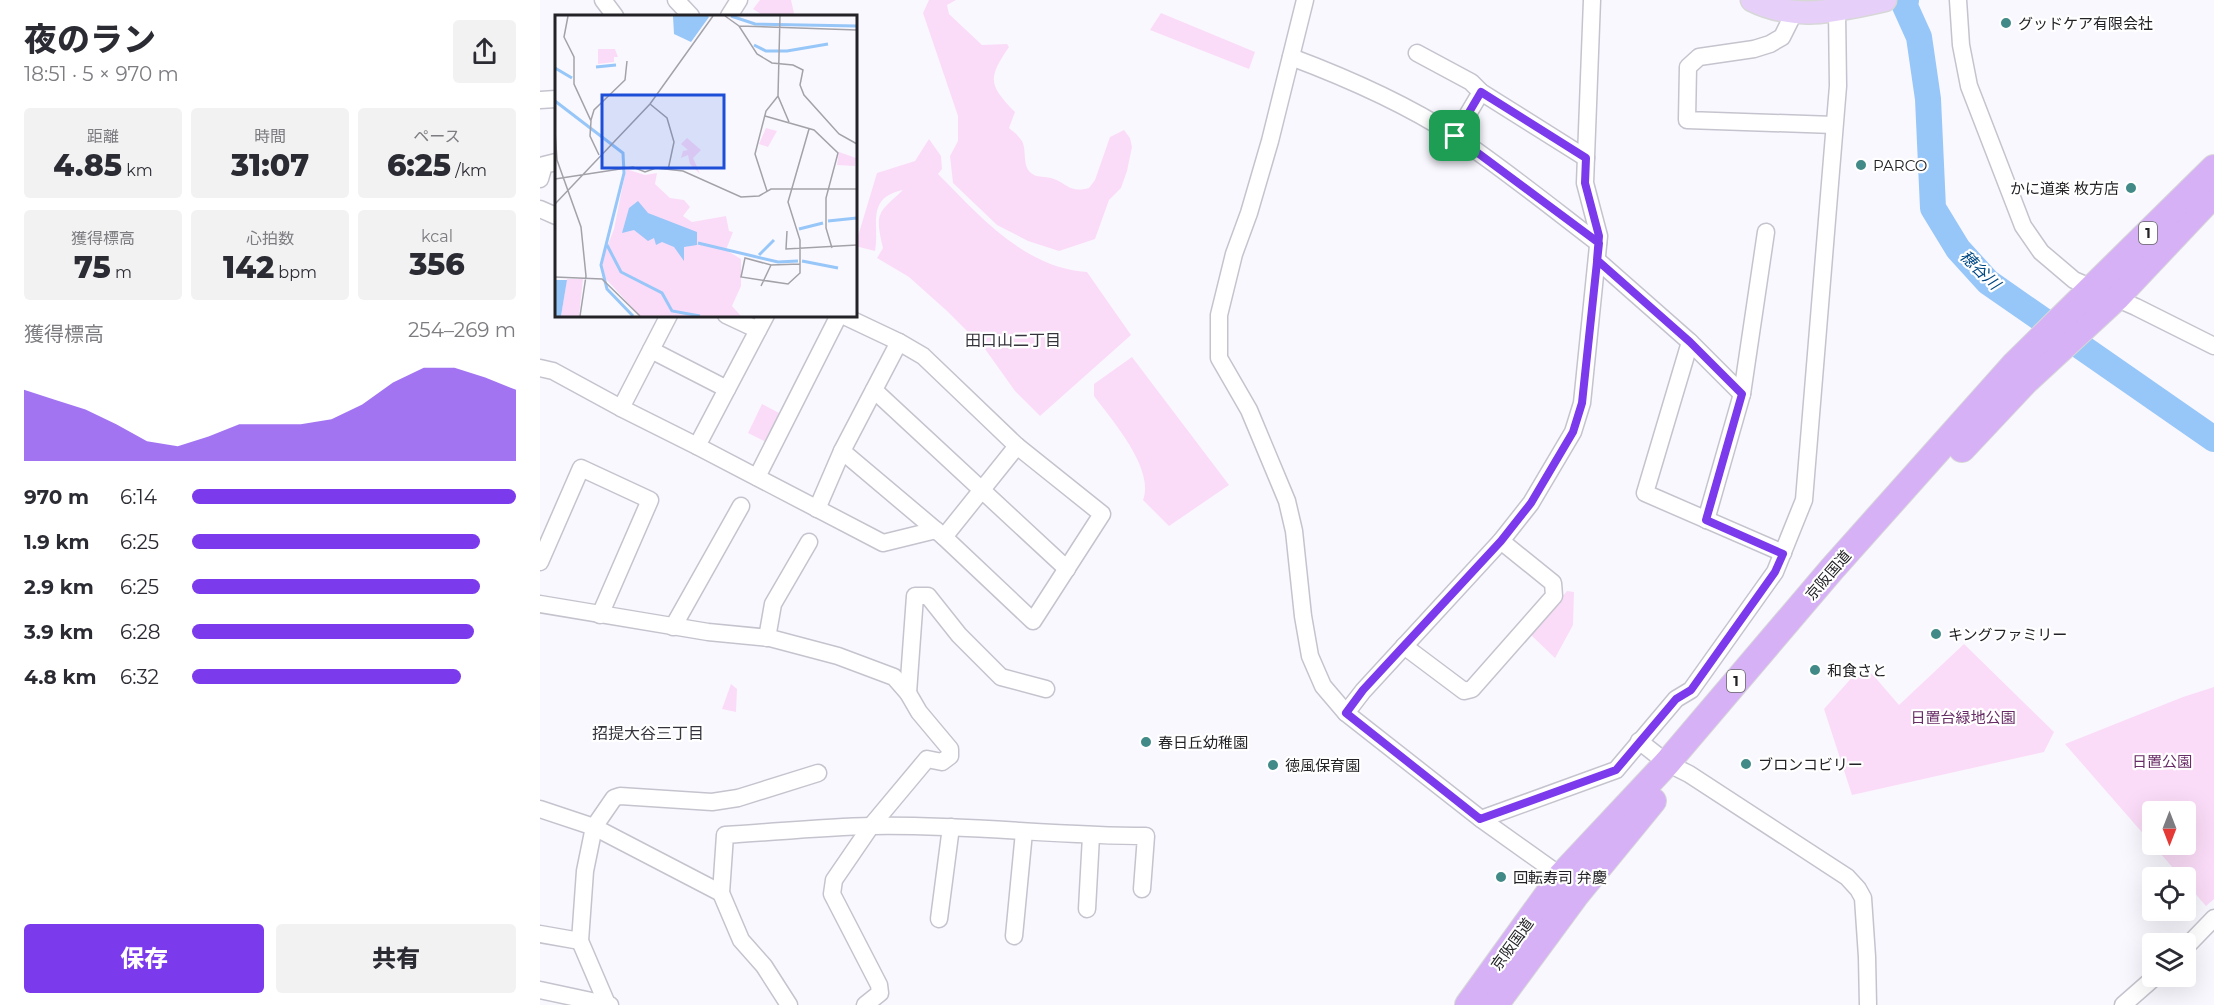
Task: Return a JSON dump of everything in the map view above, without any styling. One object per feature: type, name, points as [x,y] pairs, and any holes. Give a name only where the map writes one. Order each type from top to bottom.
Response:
[{"type":"highway","name":"京阪国道","points":[[2099,298],[2214,168]]},
{"type":"highway","name":"京阪国道","points":[[1495,1005],[1673,766],[1832,569],[2025,369],[2099,298],[2214,195]]},
{"type":"highway","name":"京阪国道","points":[[1468,1005],[1561,876],[1673,766]]},
{"type":"main road","points":[[1752,0],[1767,8],[1794,13],[1885,0]]},
{"type":"street","points":[[603,0],[614,15]]},
{"type":"street","points":[[676,0],[690,15]]},
{"type":"street","points":[[730,15],[739,0]]},
{"type":"street","points":[[1305,0],[1270,141],[1249,213],[1234,254],[1219,315],[1219,358],[1249,410],[1287,501],[1294,531],[1303,616],[1310,656],[1323,686],[1346,713],[1480,819],[1561,876]]},
{"type":"street","points":[[1346,713],[1363,690],[1501,541],[1531,503],[1573,432],[1582,403],[1599,243],[1585,183],[1592,0]]},
{"type":"street","points":[[1958,0],[1961,45],[1969,86],[2023,226],[2041,252],[2058,268],[2099,298],[2214,346]]},
{"type":"street","points":[[1480,819],[1616,770],[1676,699],[1691,690],[1775,572],[1783,554],[1804,500],[1838,86],[1832,6]]},
{"type":"street","points":[[1794,13],[1782,37],[1770,44],[1754,50],[1700,57],[1688,67],[1687,120],[1834,125]]},
{"type":"street","points":[[1417,53],[1471,82],[1481,92],[1586,158]]},
{"type":"street","points":[[1291,57],[1371,90],[1455,136],[1599,243]]},
{"type":"street","points":[[1455,136],[1481,92]]},
{"type":"street","points":[[540,100],[555,99]]},
{"type":"street","points":[[540,179],[544,165],[555,162]]},
{"type":"street","points":[[540,209],[555,216]]},
{"type":"street","points":[[1706,520],[1742,394],[1766,232]]},
{"type":"street","points":[[1597,260],[1690,342],[1742,394]]},
{"type":"street","points":[[621,408],[668,316]]},
{"type":"street","points":[[728,316],[758,330]]},
{"type":"street","points":[[698,446],[765,316]]},
{"type":"street","points":[[757,477],[840,316]]},
{"type":"street","points":[[842,451],[940,533],[1033,621],[1102,514],[1017,446],[923,356],[843,316]]},
{"type":"street","points":[[817,508],[842,451],[899,342]]},
{"type":"street","points":[[1690,342],[1645,493],[1783,554]]},
{"type":"street","points":[[651,350],[727,389]]},
{"type":"street","points":[[540,368],[554,372],[883,543],[940,533],[981,491],[1017,446]]},
{"type":"street","points":[[874,390],[1067,569]]},
{"type":"street","points":[[540,562],[581,468],[650,500],[600,615]]},
{"type":"street","points":[[673,627],[741,506]]},
{"type":"street","points":[[1404,646],[1464,691],[1472,689],[1554,596],[1553,584],[1501,541]]},
{"type":"street","points":[[767,638],[773,604],[810,542]]},
{"type":"street","points":[[908,693],[915,596],[928,596],[959,635],[1001,677],[1046,689]]},
{"type":"street","points":[[540,604],[673,627],[767,638],[838,656],[894,677],[908,693],[920,712],[950,749],[950,756],[942,762],[927,759],[871,826],[834,880],[832,894],[879,985],[880,993],[865,1005]]},
{"type":"street","points":[[1639,741],[1673,766],[1847,877],[1858,889],[1863,898],[1865,921],[1868,1005]]},
{"type":"street","points":[[609,1004],[580,941],[585,871],[594,827],[614,798],[620,796],[712,802],[738,798],[818,773]]},
{"type":"street","points":[[540,809],[594,827],[721,893]]},
{"type":"street","points":[[789,1005],[764,966],[741,940],[721,893],[725,835],[871,826],[951,827],[1091,836],[1146,836],[1142,889]]},
{"type":"street","points":[[939,919],[951,827]]},
{"type":"street","points":[[1014,936],[1024,832]]},
{"type":"street","points":[[1087,909],[1091,836]]},
{"type":"street","points":[[2196,937],[2214,918]]},
{"type":"street","points":[[540,934],[580,941]]},
{"type":"street","points":[[2122,1005],[2143,987]]},
{"type":"street","points":[[540,990],[609,1004]]},
{"type":"green space","points":[[760,0],[791,0],[794,13],[792,15],[762,15],[753,9]]},
{"type":"green space","points":[[929,0],[956,0],[947,5],[949,14],[982,45],[1007,44],[1009,47],[997,67],[994,81],[1000,95],[1015,112],[1009,128],[1022,141],[1028,170],[1033,175],[1054,179],[1078,190],[1089,188],[1095,180],[1110,137],[1124,130],[1130,138],[1132,147],[1127,171],[1121,188],[1109,200],[1095,239],[1059,251],[1028,241],[997,225],[953,183],[950,156],[958,141],[958,116],[923,13]]},
{"type":"green space","points":[[1161,13],[1255,52],[1249,69],[1150,30]]},
{"type":"green space","points":[[929,139],[941,156],[942,169],[938,174],[970,206],[1004,237],[1023,250],[1043,261],[1087,272],[1131,335],[1040,416],[1015,391],[985,349],[947,311],[909,277],[877,258],[883,248],[879,219],[888,204],[903,190],[883,199],[879,206],[875,251],[856,246],[877,173],[915,161]]},
{"type":"green space","points":[[1132,357],[1229,485],[1169,526],[1143,500],[1145,488],[1138,460],[1121,431],[1094,396],[1094,384]]},
{"type":"green space","points":[[762,404],[783,415],[768,443],[748,433]]},
{"type":"green space","points":[[1567,591],[1574,592],[1573,625],[1555,658],[1531,635]]},
{"type":"green space","name":"日置台緑地公園","points":[[1964,644],[2054,732],[2044,752],[1852,795],[1824,709],[1862,666],[1874,676],[1899,705]]},
{"type":"green space","points":[[731,684],[737,689],[736,712],[722,709]]},
{"type":"green space","name":"日置公園","points":[[2214,687],[2214,899],[2206,906],[2196,894],[2196,867],[2172,867],[2162,855],[2196,855],[2196,801],[2142,801],[2142,833],[2065,744]]},
{"type":"waterway","name":"穂谷川","points":[[1906,0],[1905,6],[1919,37],[1928,99],[1933,208],[1958,249],[1988,282],[2214,439]]},
{"type":"place","name":"グッドケア有限会社","points":[[2006,23]]},
{"type":"place","name":"PARCO","points":[[1861,165]]},
{"type":"place","name":"かに道楽 枚方店","points":[[2131,188]]},
{"type":"place","name":"キングファミリー","points":[[1936,634]]},
{"type":"place","name":"和食さと","points":[[1815,670]]},
{"type":"place","name":"春日丘幼稚園","points":[[1146,742]]},
{"type":"place","name":"ブロンコビリー","points":[[1746,764]]},
{"type":"place","name":"徳風保育園","points":[[1273,765]]},
{"type":"place","name":"回転寿司 弁慶","points":[[1501,877]]},
{"type":"district","name":"田口山二丁目","points":[[1013,340]]},
{"type":"district","name":"招提大谷三丁目","points":[[648,733]]},
{"type":"route","points":[[1455,136],[1481,92],[1586,158],[1585,183],[1599,236],[1597,260],[1690,342],[1742,394],[1706,520],[1783,554],[1775,572],[1691,690],[1676,699],[1616,770],[1480,819],[1346,713],[1363,690],[1501,541],[1531,503],[1573,432],[1582,403],[1597,260],[1599,243],[1455,136]]}]
